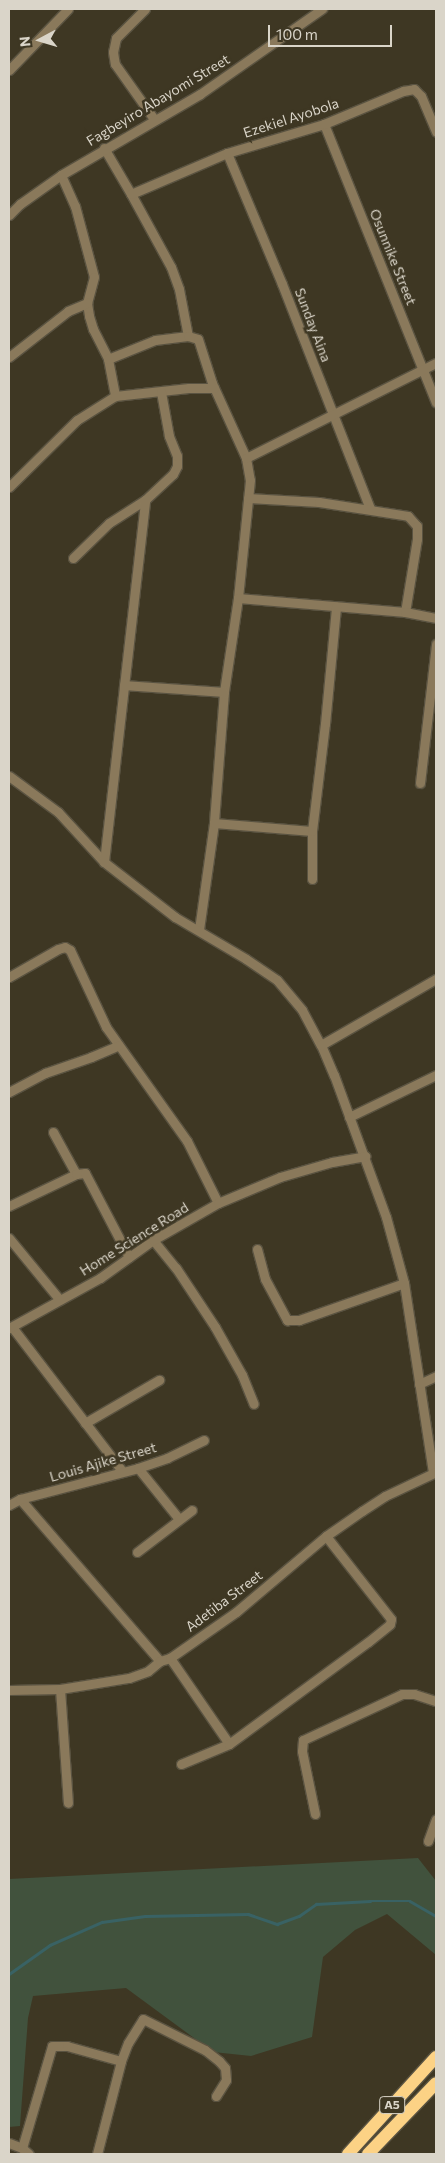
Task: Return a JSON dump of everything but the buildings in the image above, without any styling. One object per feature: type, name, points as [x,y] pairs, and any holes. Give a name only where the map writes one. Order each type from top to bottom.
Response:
[{"type":"highway","name":"A5","points":[[348,2154],[436,2057]]},
{"type":"highway","name":"A5","points":[[368,2154],[436,2083]]},
{"type":"highway","points":[[409,2085],[422,2097]]},
{"type":"street","points":[[9,70],[68,9]]},
{"type":"street","points":[[145,9],[116,38],[113,52],[115,64],[154,119]]},
{"type":"street","name":"Fagbeyiro Abayomi Street","points":[[9,215],[20,204],[61,175],[104,148],[200,94],[322,9]]},
{"type":"street","name":"Ezekiel Ayobola","points":[[131,194],[227,153],[324,124],[403,91],[414,89],[420,96],[436,131]]},
{"type":"street","name":"Osunnike Street","points":[[324,124],[436,402]]},
{"type":"street","points":[[104,148],[171,267],[179,289],[188,336]]},
{"type":"street","name":"Sunday Aina","points":[[227,153],[370,509]]},
{"type":"street","points":[[61,175],[75,206],[94,277],[87,303],[93,329],[108,359],[115,396]]},
{"type":"street","points":[[9,357],[68,310],[87,303]]},
{"type":"street","points":[[108,359],[155,340],[188,336],[198,339],[214,388],[246,458],[250,480],[238,598],[224,692],[214,823],[199,930]]},
{"type":"street","points":[[246,458],[436,363]]},
{"type":"street","points":[[9,487],[77,420],[115,396],[189,388],[214,388]]},
{"type":"street","points":[[73,558],[108,523],[145,500],[173,474],[177,466],[161,392]]},
{"type":"street","points":[[248,498],[319,502],[408,516],[417,526],[405,612]]},
{"type":"street","points":[[104,862],[145,500]]},
{"type":"street","points":[[238,598],[405,612],[436,618]]},
{"type":"street","points":[[312,879],[312,831],[336,607]]},
{"type":"street","points":[[420,783],[436,644]]},
{"type":"street","points":[[124,685],[224,692]]},
{"type":"street","points":[[9,776],[58,812],[104,862],[175,917],[199,930],[277,980],[302,1010],[321,1045],[365,1156],[386,1217],[404,1283],[434,1472]]},
{"type":"street","points":[[214,823],[312,831]]},
{"type":"street","points":[[9,977],[58,948],[65,947],[70,950],[106,1027],[187,1141],[218,1204]]},
{"type":"street","points":[[321,1045],[436,979]]},
{"type":"street","points":[[9,1092],[45,1073],[91,1058],[119,1045]]},
{"type":"street","points":[[349,1117],[436,1074]]},
{"type":"street","points":[[53,1132],[76,1174]]},
{"type":"street","name":"Home Science Road","points":[[10,1327],[100,1278],[153,1240],[218,1204],[280,1176],[332,1162],[365,1156]]},
{"type":"street","points":[[9,1206],[76,1174],[85,1173],[129,1257]]},
{"type":"street","points":[[9,1238],[60,1300]]},
{"type":"street","points":[[153,1240],[176,1268],[215,1326],[242,1375],[254,1404]]},
{"type":"street","points":[[257,1249],[265,1279],[287,1320],[299,1320],[404,1283]]},
{"type":"street","points":[[10,1327],[40,1360],[122,1471]]},
{"type":"street","points":[[419,1384],[436,1376]]},
{"type":"street","points":[[85,1423],[159,1380]]},
{"type":"street","name":"Louis Ajike Street","points":[[9,1505],[20,1499],[138,1468],[167,1458],[204,1440]]},
{"type":"street","points":[[138,1468],[179,1519]]},
{"type":"street","name":"Adetiba Street","points":[[9,1690],[60,1689],[129,1678],[148,1671],[160,1661],[170,1658],[254,1597],[326,1536],[385,1496],[434,1472]]},
{"type":"street","points":[[20,1499],[160,1661]]},
{"type":"street","points":[[137,1552],[192,1510]]},
{"type":"street","points":[[181,1764],[229,1744],[390,1624],[391,1619],[326,1536]]},
{"type":"street","points":[[170,1658],[229,1744]]},
{"type":"street","points":[[60,1689],[68,1803]]},
{"type":"street","points":[[315,1814],[302,1751],[304,1740],[402,1694],[414,1694],[436,1701]]},
{"type":"street","points":[[428,1841],[436,1818]]},
{"type":"street","points":[[96,2154],[121,2061],[128,2043],[143,2019],[205,2050],[219,2061],[225,2068],[226,2080],[216,2096]]},
{"type":"street","points":[[9,2143],[25,2151],[52,2046],[67,2046],[121,2061]]},
{"type":"green space","points":[[418,1858],[436,1881],[436,1955],[387,1914],[355,1930],[323,1957],[312,2037],[251,2056],[213,2052],[126,1988],[33,1996],[28,2018],[20,2126],[9,2127],[9,1879]]},
{"type":"waterway","points":[[9,1974],[50,1945],[102,1922],[145,1916],[248,1914],[277,1924],[299,1916],[316,1904],[370,1901],[410,1901],[436,1916]]}]
